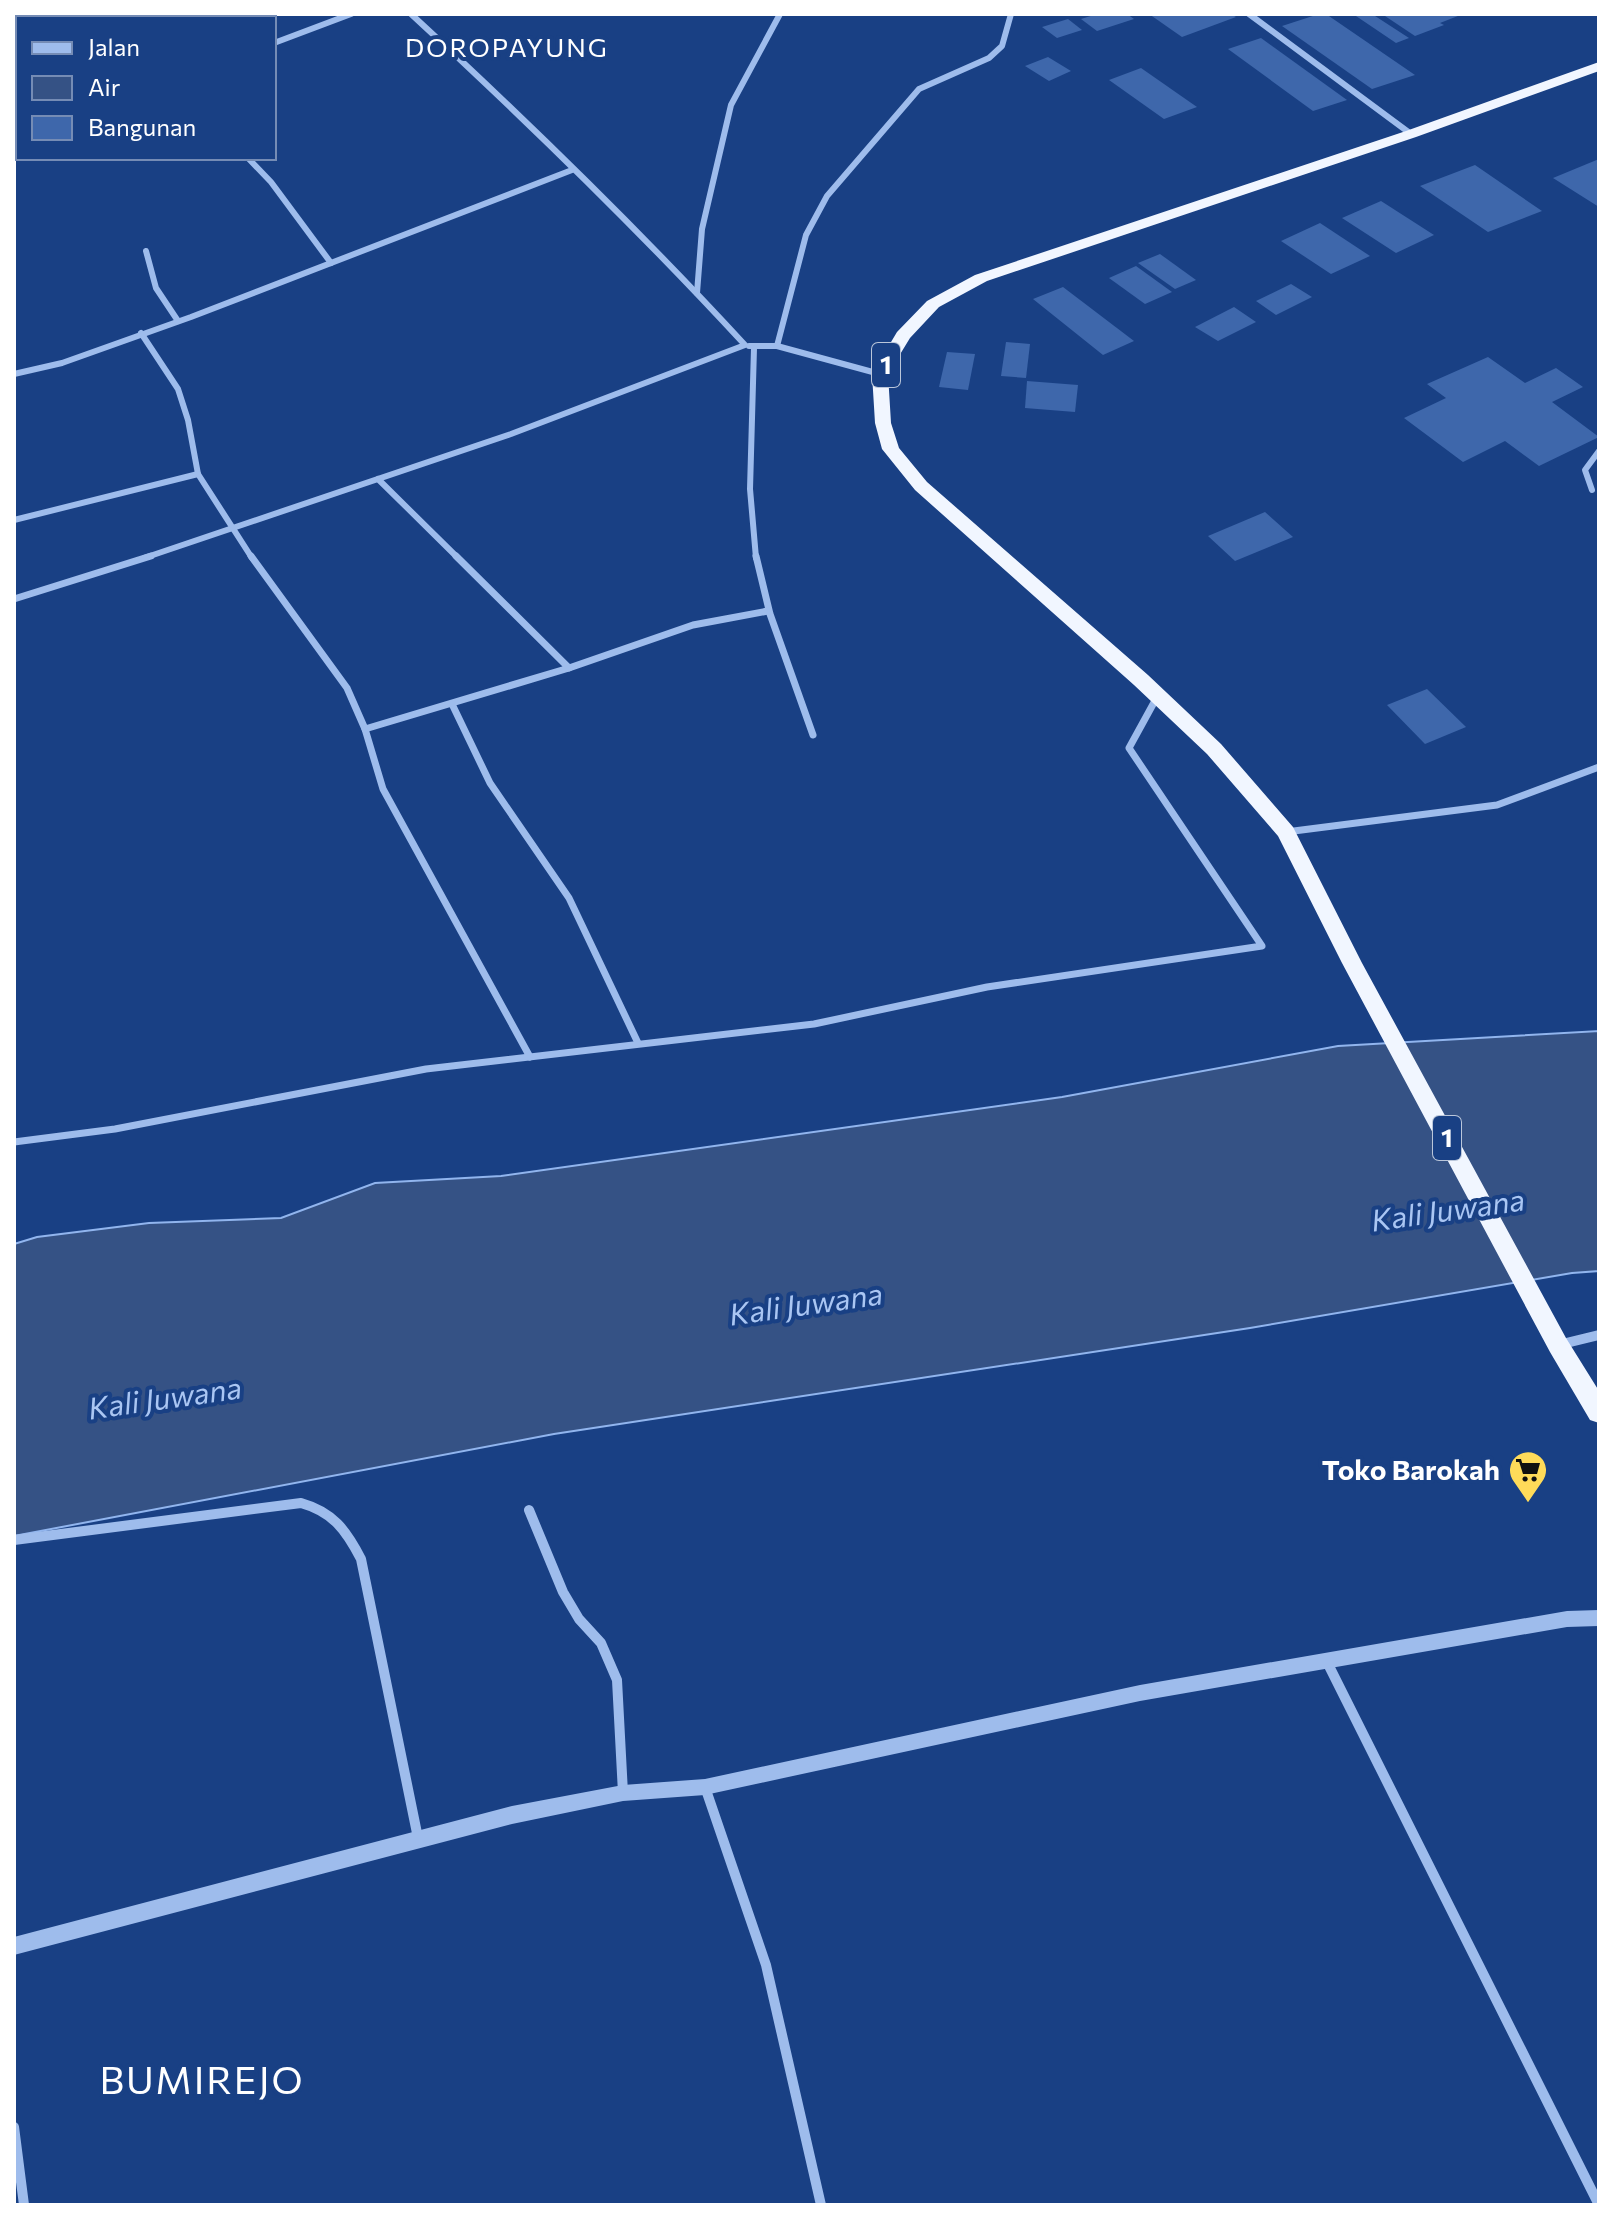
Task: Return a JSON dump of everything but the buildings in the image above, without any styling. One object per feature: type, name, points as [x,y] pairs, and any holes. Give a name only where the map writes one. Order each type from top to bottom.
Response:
[{"type":"highway","name":"1","points":[[1599,66],[1411,134],[981,278],[933,304],[903,335],[880,374],[883,423],[891,449],[921,486],[1214,749],[1286,832],[1352,963],[1558,1345],[1599,1412]]},
{"type":"street","points":[[276,42],[351,14]]},
{"type":"street","points":[[411,14],[472,70],[697,293],[745,345],[754,348],[777,346],[880,374]]},
{"type":"street","points":[[697,293],[702,229],[731,105],[780,14]]},
{"type":"street","points":[[777,346],[806,235],[827,196],[919,89],[989,58],[1002,46],[1011,14]]},
{"type":"street","points":[[1249,14],[1411,134]]},
{"type":"street","points":[[250,160],[271,182],[331,263]]},
{"type":"street","points":[[14,374],[62,363],[178,321],[572,170]]},
{"type":"street","points":[[146,251],[156,288],[178,321]]},
{"type":"street","points":[[141,333],[178,389],[188,420],[198,474],[232,531],[347,688],[365,729],[383,789],[530,1057]]},
{"type":"street","points":[[14,599],[232,531],[511,434],[745,345]]},
{"type":"street","points":[[754,348],[748,460],[758,570],[768,611],[813,735]]},
{"type":"street","points":[[1592,490],[1585,470],[1599,451]]},
{"type":"street","points":[[14,520],[198,474]]},
{"type":"street","points":[[378,479],[569,668]]},
{"type":"street","points":[[365,729],[569,668],[693,625],[768,611]]},
{"type":"street","points":[[14,1142],[115,1129],[426,1069],[814,1024],[987,987],[1262,946],[1129,748],[1158,696]]},
{"type":"street","points":[[452,704],[490,783],[569,898],[638,1043]]},
{"type":"street","points":[[1286,832],[1497,805],[1599,767]]},
{"type":"street","points":[[1558,1345],[1599,1335]]},
{"type":"street","points":[[14,1540],[301,1503],[325,1508],[342,1524],[361,1559],[418,1838]]},
{"type":"street","points":[[529,1510],[563,1592],[579,1619],[601,1643],[617,1680],[623,1793]]},
{"type":"street","points":[[14,1946],[418,1838],[623,1793],[705,1787],[1140,1693],[1567,1619],[1599,1618]]},
{"type":"street","points":[[1327,1662],[1599,2205]]},
{"type":"street","points":[[705,1787],[766,1965],[821,2205]]},
{"type":"street","points":[[14,2127],[24,2205]]},
{"type":"water","name":"Kali Juwana","points":[[1599,1031],[1599,1271],[1250,1328],[554,1434],[14,1536],[14,1244],[37,1237],[149,1223],[281,1218],[375,1183],[501,1176],[1062,1097],[1338,1046]]},
{"type":"place","name":"Toko Barokah","points":[[1528,1504]]},
{"type":"district","name":"DOROPAYUNG","points":[[507,48]]},
{"type":"district","name":"BUMIREJO","points":[[202,2081]]}]
